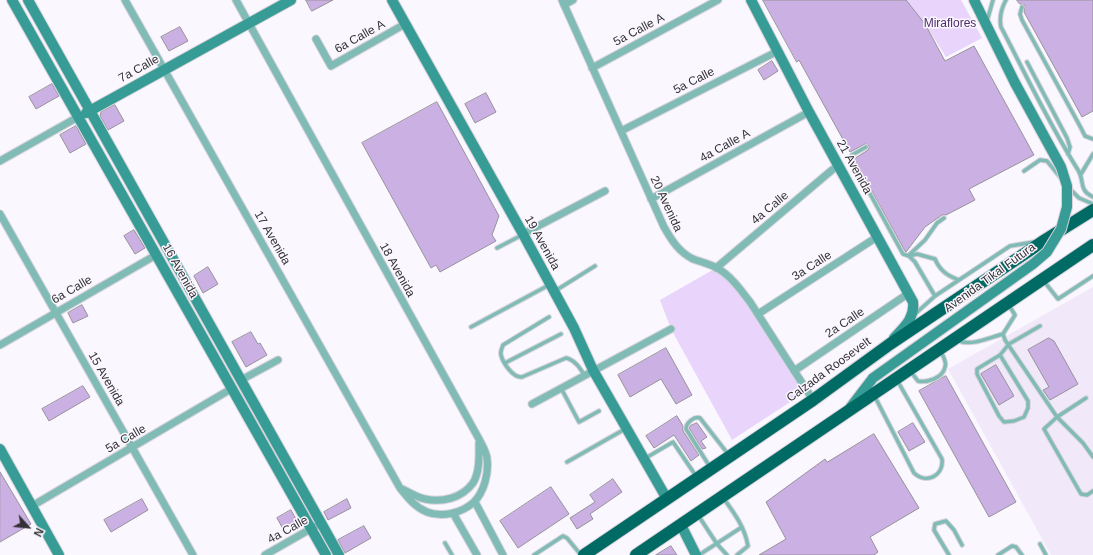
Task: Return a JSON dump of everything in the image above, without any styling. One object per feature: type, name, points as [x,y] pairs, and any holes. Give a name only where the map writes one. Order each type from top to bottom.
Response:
[{"type":"highway","name":"Calzada Roosevelt","points":[[582,555],[813,400],[890,344],[1045,240],[1093,210]]},
{"type":"highway","points":[[636,555],[649,549],[722,496],[1093,245]]},
{"type":"street","name":"16 Avenida","points":[[12,0],[326,555]]},
{"type":"street","name":"16 Avenida","points":[[28,0],[339,555]]},
{"type":"street","name":"17 Avenida","points":[[125,0],[400,488],[412,503],[428,512],[441,515],[453,513],[475,502]]},
{"type":"street","name":"18 Avenida","points":[[236,0],[479,439],[488,458],[487,476],[482,490],[475,502]]},
{"type":"street","name":"7a Calle","points":[[0,161],[291,0]]},
{"type":"street","name":"19 Avenida","points":[[392,0],[574,328],[589,373],[626,429],[667,499]]},
{"type":"street","points":[[563,2],[573,0]]},
{"type":"street","name":"5a Calle A","points":[[592,68],[718,0]]},
{"type":"street","name":"21 Avenida","points":[[751,0],[809,112],[909,293],[914,309],[911,318]]},
{"type":"street","name":"Avenida Tikal Futura","points":[[846,412],[873,378],[1033,264],[1047,252],[1061,229],[1067,207],[1067,186],[1061,167],[1015,83],[974,0]]},
{"type":"street","name":"20 Avenida","points":[[563,2],[651,199],[672,241],[680,251],[716,268],[739,287],[813,400]]},
{"type":"street","name":"6a Calle A","points":[[316,39],[331,66],[405,24]]},
{"type":"street","name":"5a Calle","points":[[621,132],[778,52]]},
{"type":"street","name":"4a Calle A","points":[[651,199],[809,112]]},
{"type":"street","name":"4a Calle","points":[[716,268],[832,170],[839,166]]},
{"type":"street","points":[[523,234],[605,191]]},
{"type":"street","name":"15 Avenida","points":[[0,214],[193,555]]},
{"type":"street","name":"3a Calle","points":[[758,314],[878,237]]},
{"type":"street","name":"6a Calle","points":[[0,345],[156,255]]},
{"type":"street","name":"2a Calle","points":[[794,371],[909,293]]},
{"type":"street","points":[[890,344],[911,318]]},
{"type":"street","points":[[532,404],[671,328]]},
{"type":"street","points":[[241,380],[278,360]]},
{"type":"street","name":"5a Calle","points":[[32,506],[231,389]]},
{"type":"street","points":[[400,488],[424,499],[443,501],[460,495],[473,482],[478,464],[479,439]]},
{"type":"street","points":[[0,449],[59,555]]},
{"type":"street","points":[[475,502],[503,555]]},
{"type":"street","points":[[453,513],[477,555]]},
{"type":"street","name":"4a Calle","points":[[265,555],[321,523]]},
{"type":"street","points":[[681,525],[698,555]]},
{"type":"lane","points":[[986,24],[993,0]]},
{"type":"lane","points":[[1006,0],[1000,15],[1001,27],[1068,154],[1081,174],[1082,187],[1085,192],[1093,197]]},
{"type":"lane","points":[[1022,7],[1020,14],[1022,20],[1085,136],[1093,139]]},
{"type":"lane","points":[[1027,62],[1067,138],[1070,147],[1068,154]]},
{"type":"lane","points":[[866,147],[852,155],[851,159],[903,254],[909,256],[915,262],[934,296]]},
{"type":"lane","points":[[1081,174],[1093,154]]},
{"type":"lane","points":[[1024,171],[1040,160],[1047,161],[1075,194],[1085,201],[1093,204]]},
{"type":"lane","points":[[909,256],[925,240],[930,231],[944,218]]},
{"type":"lane","points":[[497,248],[523,234]]},
{"type":"lane","points":[[911,318],[934,296],[1010,246],[1045,240]]},
{"type":"lane","points":[[909,256],[917,254],[935,259],[942,271],[950,277],[959,280]]},
{"type":"lane","points":[[471,326],[595,266]]},
{"type":"lane","points":[[1042,279],[1058,299],[1093,276]]},
{"type":"lane","points":[[954,339],[964,344],[1003,334],[1015,315],[1008,303]]},
{"type":"lane","points":[[549,317],[503,345],[501,354],[505,363],[515,376],[522,377],[566,358],[572,360],[589,373]]},
{"type":"lane","points":[[1000,355],[1028,401],[1028,408],[1024,417],[1014,421],[1004,422],[999,416],[977,374],[977,369],[1000,355],[1009,344],[1040,326]]},
{"type":"lane","points":[[505,363],[561,334]]},
{"type":"lane","points":[[1003,334],[1005,340],[1057,417],[1093,457]]},
{"type":"lane","points":[[910,369],[918,381],[930,381],[940,374],[945,368],[946,362],[939,349]]},
{"type":"lane","points":[[873,394],[914,473],[919,478],[923,479],[934,476],[941,470],[943,464],[942,459],[896,379]]},
{"type":"lane","points":[[561,388],[579,422],[599,411]]},
{"type":"lane","points":[[1086,398],[1057,417],[1044,429],[1081,494],[1087,495],[1093,491]]},
{"type":"lane","points":[[712,469],[686,429],[687,424],[694,418],[700,418],[730,456]]},
{"type":"lane","points":[[567,462],[626,429]]},
{"type":"lane","points":[[643,459],[672,441],[697,478]]},
{"type":"lane","points":[[722,496],[736,515],[746,537],[748,546],[736,555]]},
{"type":"lane","points":[[697,514],[717,544],[727,555]]},
{"type":"lane","points":[[949,555],[934,530],[936,524],[946,521],[954,530],[962,545]]},
{"type":"lane","points":[[698,555],[742,527]]},
{"type":"lane","points":[[534,555],[563,536],[567,538],[582,555]]},
{"type":"lane","points":[[445,542],[452,555]]},
{"type":"lane","points":[[1040,544],[1046,555]]},
{"type":"lane","points":[[998,555],[1012,546],[1016,547],[1022,555]]},
{"type":"shaded area","points":[[1093,287],[1093,555],[1051,555],[948,369]]},
{"type":"green space","name":"Miraflores","points":[[906,0],[961,0],[982,38],[946,57],[925,24]]},
{"type":"green space","points":[[716,268],[730,278],[807,391],[732,440],[671,329],[660,300]]},
{"type":"building","points":[[306,0],[333,0],[312,11]]},
{"type":"building","name":"Miraflores","points":[[763,0],[906,0],[925,24],[945,61],[974,46],[1034,155],[969,189],[975,200],[946,215],[942,215],[925,227],[906,252],[854,159],[868,150],[869,146],[865,144],[850,152],[799,60],[797,62]]},
{"type":"building","points":[[1017,0],[1093,0],[1093,111],[1082,117],[1024,12],[1025,5],[1020,4]]},
{"type":"building","points":[[180,27],[188,41],[169,51],[161,37]]},
{"type":"building","points":[[772,61],[778,71],[764,80],[758,70]]},
{"type":"building","points":[[52,84],[59,96],[36,109],[29,97]]},
{"type":"building","points":[[486,93],[496,112],[475,123],[465,104]]},
{"type":"building","points":[[437,102],[499,216],[492,235],[496,241],[440,272],[436,265],[431,268],[362,143]]},
{"type":"building","points":[[115,105],[124,121],[108,130],[100,116],[101,112]]},
{"type":"building","points":[[76,126],[86,144],[70,153],[60,135]]},
{"type":"building","points":[[134,230],[145,248],[135,254],[124,236]]},
{"type":"building","points":[[208,267],[218,284],[203,293],[194,276]]},
{"type":"building","points":[[82,305],[88,316],[73,323],[68,313]]},
{"type":"building","points":[[251,332],[267,355],[246,367],[232,342]]},
{"type":"building","points":[[1049,338],[1054,341],[1078,384],[1050,400],[1043,390],[1049,387],[1028,350]]},
{"type":"building","points":[[666,348],[692,395],[676,404],[661,379],[630,397],[618,375]]},
{"type":"building","points":[[996,365],[1014,396],[999,405],[981,374]]},
{"type":"building","points":[[946,376],[1016,502],[989,517],[919,391]]},
{"type":"building","points":[[83,386],[90,397],[49,421],[42,409]]},
{"type":"building","points":[[677,416],[683,426],[683,431],[699,455],[691,461],[674,435],[654,448],[646,436]]},
{"type":"building","points":[[697,423],[707,437],[701,441],[706,448],[702,449],[689,428]]},
{"type":"building","points":[[913,423],[925,442],[909,451],[898,432]]},
{"type":"building","points":[[874,434],[919,508],[870,537],[878,552],[874,555],[759,555],[786,539],[766,502],[825,459],[827,462]]},
{"type":"building","points":[[0,472],[31,524],[0,542]]},
{"type":"building","points":[[613,479],[622,492],[590,514],[593,519],[577,529],[570,518],[595,502],[590,495]]},
{"type":"building","points":[[551,487],[569,514],[518,548],[500,521]]},
{"type":"building","points":[[142,499],[148,510],[111,532],[104,520]]},
{"type":"building","points":[[347,499],[351,508],[328,520],[324,512]]},
{"type":"building","points":[[291,510],[297,521],[283,529],[277,518]]},
{"type":"building","points":[[364,526],[371,538],[345,553],[338,540]]},
{"type":"building","points":[[671,546],[677,555],[656,555]]}]
